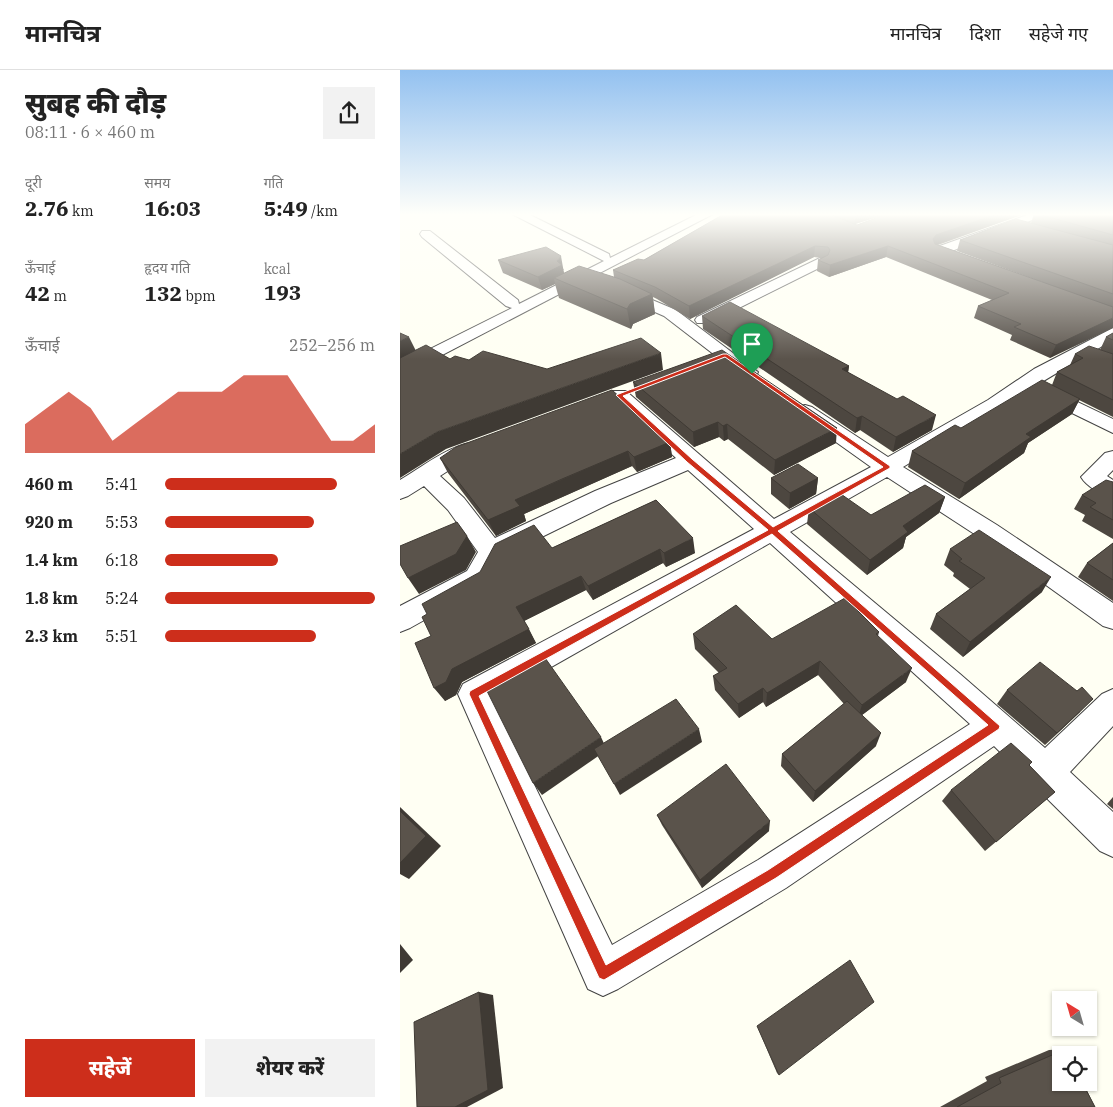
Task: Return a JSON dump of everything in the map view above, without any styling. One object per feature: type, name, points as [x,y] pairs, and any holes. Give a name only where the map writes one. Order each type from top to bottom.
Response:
[{"type":"street","points":[[461,262],[512,303]]},
{"type":"street","points":[[400,371],[424,348],[512,303],[574,276],[595,262]]},
{"type":"street","points":[[400,358],[603,262]]},
{"type":"street","points":[[688,328],[819,262]]},
{"type":"street","points":[[574,276],[629,294],[670,314],[688,328],[716,359],[766,384]]},
{"type":"street","points":[[996,726],[772,874],[604,974],[474,694],[888,467],[1113,333]]},
{"type":"street","points":[[1082,350],[1105,360]]},
{"type":"street","points":[[1028,383],[1113,427]]},
{"type":"street","points":[[641,387],[610,398],[773,530],[996,726],[1113,838]]},
{"type":"street","points":[[788,398],[888,467],[988,531],[1113,618]]},
{"type":"street","points":[[400,490],[455,456],[490,443]]},
{"type":"street","points":[[1113,458],[1092,477],[1113,490]]},
{"type":"street","points":[[400,620],[477,578],[491,552],[603,498],[689,461]]},
{"type":"street","points":[[425,475],[456,504],[491,552]]},
{"type":"street","points":[[1045,773],[1113,704]]},
{"type":"building","points":[[504,262],[559,262],[562,265],[538,277]]},
{"type":"building","points":[[630,262],[781,262],[689,306],[655,287],[613,270]]},
{"type":"building","points":[[824,262],[838,262],[830,265]]},
{"type":"building","points":[[930,262],[987,262],[1113,307],[1113,318],[1056,345],[1014,327],[1021,324],[978,306],[1009,293]]},
{"type":"building","points":[[1023,262],[1113,262],[1113,294]]},
{"type":"building","points":[[579,266],[620,279],[652,294],[630,304],[627,309],[554,278]]},
{"type":"building","points":[[730,302],[849,366],[842,369],[897,399],[903,396],[936,415],[896,437],[862,416],[857,418],[702,316]]},
{"type":"building","points":[[400,333],[409,337],[400,341]]},
{"type":"building","points":[[1113,333],[1113,340],[1106,337]]},
{"type":"building","points":[[641,338],[661,353],[437,432],[400,454],[400,358],[426,345],[450,359],[455,356],[469,360],[483,351],[547,369]]},
{"type":"building","points":[[1089,346],[1113,354],[1113,400],[1057,372],[1083,358],[1075,354]]},
{"type":"building","points":[[722,350],[837,428],[775,460],[727,424],[723,426],[718,422],[693,432],[633,382]]},
{"type":"building","points":[[1042,380],[1080,399],[1026,434],[1031,437],[965,483],[912,451],[955,425],[961,428]]},
{"type":"building","points":[[612,390],[670,442],[634,457],[628,451],[562,479],[515,500],[520,506],[488,520],[440,458],[456,447]]},
{"type":"building","points":[[798,464],[818,478],[790,493],[771,478]]},
{"type":"building","points":[[1106,480],[1113,482],[1113,520],[1090,507],[1096,503],[1082,495]]},
{"type":"building","points":[[925,485],[945,497],[903,526],[908,532],[870,560],[809,508],[838,492],[871,515]]},
{"type":"building","points":[[656,500],[693,538],[664,553],[660,549],[588,586],[581,576],[516,607],[529,629],[452,669],[446,682],[434,688],[415,643],[431,636],[422,617],[427,614],[422,604],[480,572],[495,544],[534,525],[552,548]]},
{"type":"building","points":[[457,522],[467,536],[456,554],[408,578],[400,564],[400,546]]},
{"type":"building","points":[[979,530],[1051,577],[970,642],[936,614],[985,578],[959,561],[962,559],[950,549]]},
{"type":"building","points":[[1113,543],[1113,580],[1087,563]]},
{"type":"building","points":[[845,598],[879,632],[876,634],[912,668],[862,705],[820,661],[767,693],[763,688],[738,704],[713,676],[727,668],[693,634],[736,605],[772,639]]},
{"type":"building","points":[[543,655],[601,737],[533,783],[485,687]]},
{"type":"building","points":[[1040,662],[1077,691],[1082,687],[1093,699],[1057,733],[1007,690]]},
{"type":"building","points":[[676,699],[699,729],[614,784],[594,749]]},
{"type":"building","points":[[847,701],[881,733],[815,791],[782,754]]},
{"type":"building","points":[[1011,743],[1032,762],[1029,765],[1055,792],[996,842],[951,790]]},
{"type":"building","points":[[726,764],[770,821],[700,880],[657,815]]},
{"type":"building","points":[[400,811],[426,836],[400,863]]},
{"type":"building","points":[[850,960],[874,1002],[779,1075],[757,1026]]},
{"type":"building","points":[[479,992],[488,1090],[455,1107],[417,1107],[414,1022]]},
{"type":"building","points":[[1052,1055],[1052,1091],[1087,1091],[1095,1107],[957,1107],[1001,1083],[999,1078]]},
{"type":"route","points":[[752,374],[725,355],[619,395],[689,461],[773,530],[996,726],[772,874],[604,974],[474,694],[687,579],[736,552],[773,530],[798,516],[888,467],[752,374]]}]
